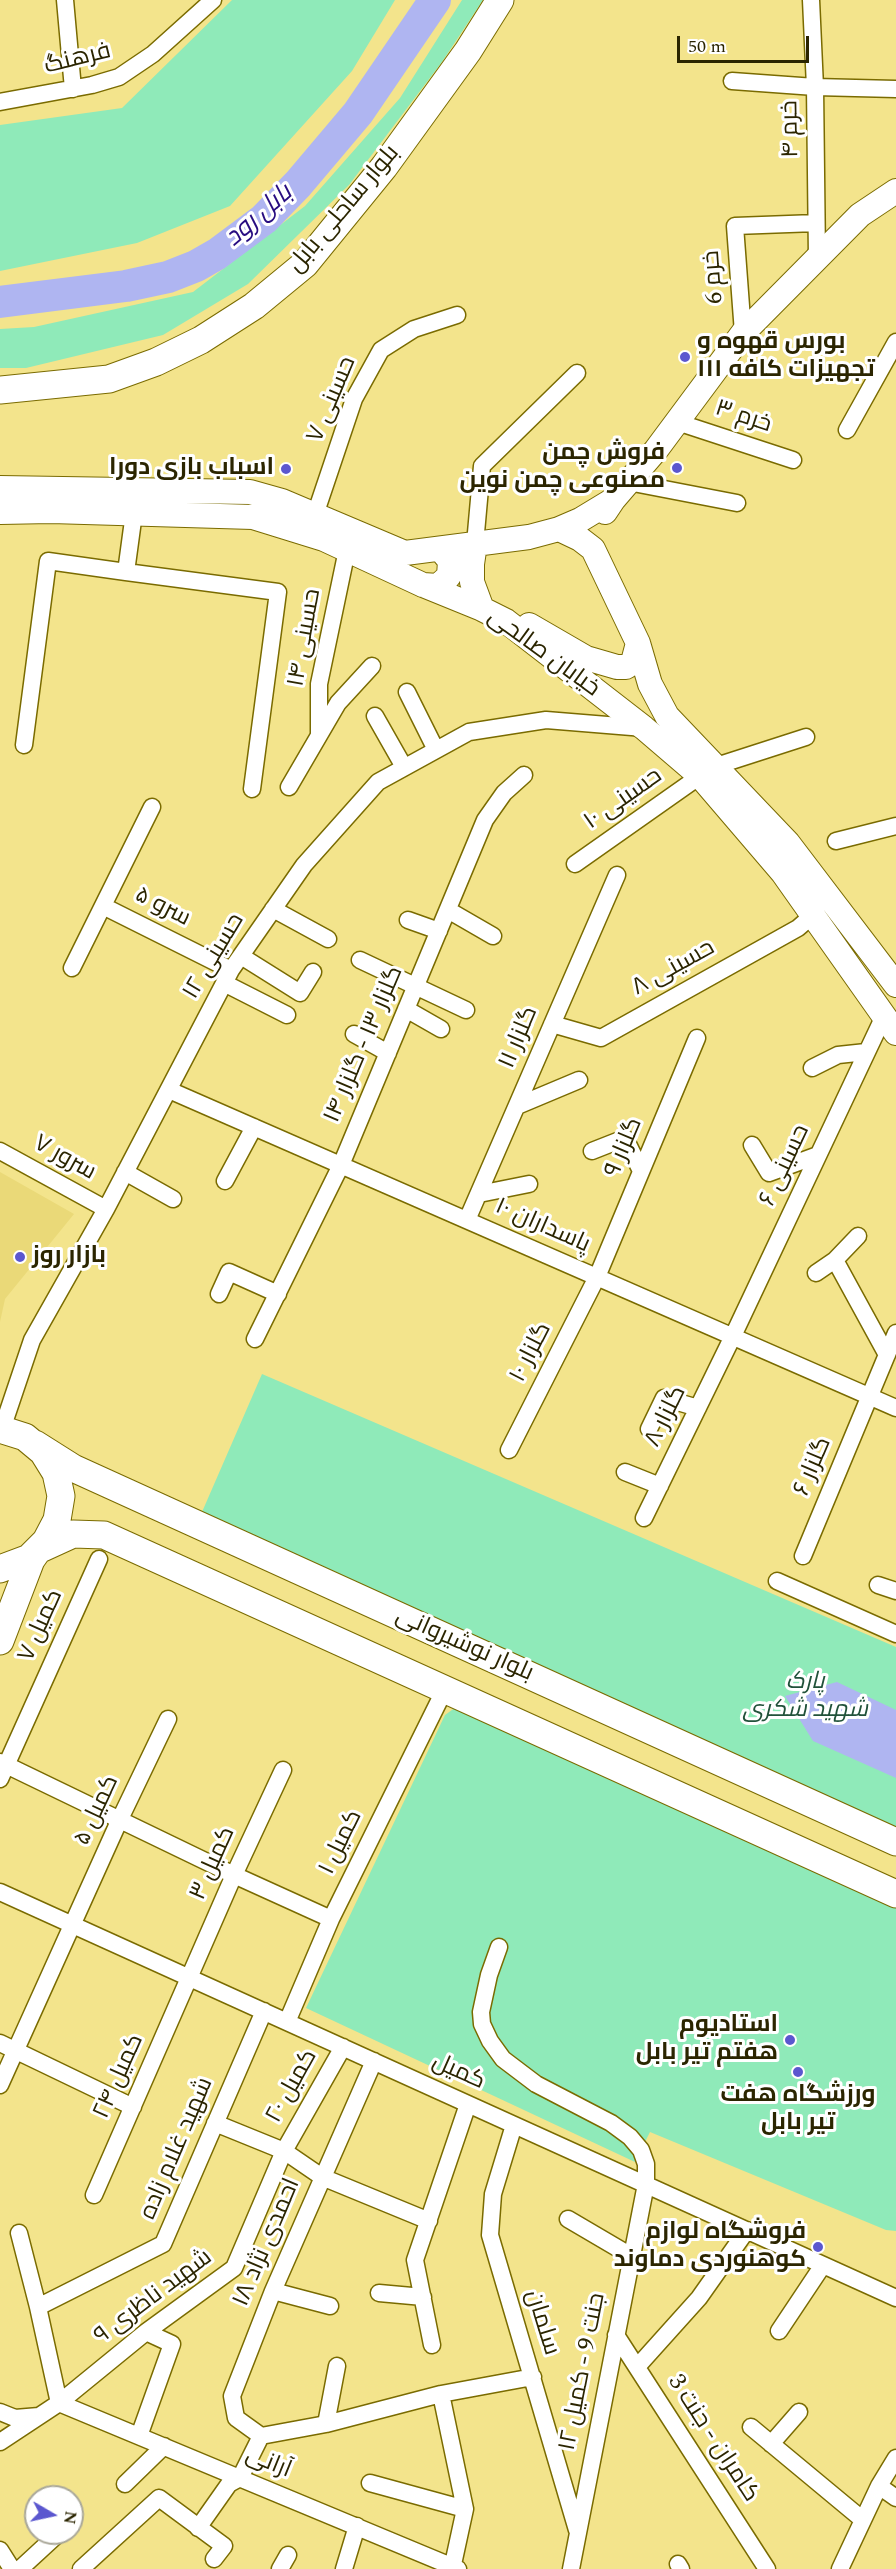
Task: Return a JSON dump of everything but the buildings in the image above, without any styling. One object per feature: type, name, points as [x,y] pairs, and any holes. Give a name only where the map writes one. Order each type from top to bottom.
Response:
[{"type":"main road","name":"بلوار ساحلی بابل","points":[[0,390],[109,379],[156,362],[201,340],[254,306],[305,264],[384,167],[468,51],[500,0]]},
{"type":"main road","points":[[559,529],[580,539],[592,549],[596,528],[613,500],[677,422],[743,333],[860,215],[896,191]]},
{"type":"main road","points":[[0,488],[250,492],[282,501],[405,553],[529,537],[559,529],[580,520],[613,500]]},
{"type":"main road","name":"خيابان صالحی","points":[[0,512],[253,517],[324,539],[506,621],[644,728],[708,771],[788,843],[892,980]]},
{"type":"main road","points":[[475,544],[471,564],[472,582],[482,609]]},
{"type":"main road","name":"خيابان صالحی","points":[[592,549],[638,644],[650,684],[667,716],[783,873],[890,1024]]},
{"type":"main road","points":[[423,585],[438,585],[449,576],[450,561],[441,550]]},
{"type":"main road","points":[[506,621],[527,624],[586,658],[617,667],[626,668],[633,662],[638,644]]},
{"type":"main road","points":[[644,728],[667,716]]},
{"type":"main road","name":"بلوار نوشیروانی","points":[[1,1429],[14,1432],[73,1468],[896,1842]]},
{"type":"main road","points":[[0,1641],[31,1560],[53,1531],[60,1508],[61,1496],[56,1473],[35,1444]]},
{"type":"main road","name":"بلوار نوشیروانی","points":[[0,1569],[19,1564],[38,1550],[73,1534],[95,1534],[120,1540],[896,1894]]},
{"type":"street","points":[[65,0],[73,89]]},
{"type":"street","name":"فرهنگ","points":[[0,102],[106,82],[130,71],[153,54],[213,0]]},
{"type":"street","name":"خرم ۴","points":[[811,0],[815,87],[817,259]]},
{"type":"street","points":[[732,81],[815,87],[896,89]]},
{"type":"street","name":"خرم 6","points":[[743,333],[735,226],[816,223]]},
{"type":"street","name":"حسینی ۷","points":[[315,515],[354,399],[381,350],[414,329],[457,315]]},
{"type":"street","points":[[847,430],[896,342]]},
{"type":"street","points":[[475,544],[482,466],[577,373]]},
{"type":"street","name":"خرم ۳","points":[[677,422],[793,460]]},
{"type":"street","points":[[628,482],[737,502]]},
{"type":"street","points":[[126,572],[134,513]]},
{"type":"street","name":"حسینی ۱۴","points":[[319,734],[319,684],[347,550]]},
{"type":"street","points":[[24,745],[48,561],[278,592],[252,789]]},
{"type":"street","points":[[288,787],[338,703],[372,666]]},
{"type":"street","points":[[407,692],[436,750]]},
{"type":"street","points":[[375,716],[404,767]]},
{"type":"street","name":"حسینی ۱۲","points":[[1,1429],[32,1340],[106,1209],[232,970],[304,865],[378,782],[469,732],[546,720],[644,728]]},
{"type":"street","name":"حسینی ۱۰","points":[[575,864],[708,771],[806,737]]},
{"type":"street","name":"گلزار ۱۳ - گلزار ۱۴","points":[[255,1339],[341,1165],[485,820],[504,793],[524,775]]},
{"type":"street","points":[[72,969],[152,807]]},
{"type":"street","points":[[836,842],[896,826]]},
{"type":"street","name":"گلزار ١١","points":[[467,1220],[617,874]]},
{"type":"street","name":"سرو ۵","points":[[103,906],[232,970]]},
{"type":"street","points":[[273,909],[328,939]]},
{"type":"street","points":[[448,910],[493,936]]},
{"type":"street","name":"حسینی ۸","points":[[552,1024],[601,1038],[798,927],[813,915]]},
{"type":"street","points":[[408,920],[439,931]]},
{"type":"street","points":[[360,960],[466,1010]]},
{"type":"street","points":[[232,970],[300,993],[313,972]]},
{"type":"street","points":[[232,970],[287,1015]]},
{"type":"street","points":[[406,1009],[441,1029]]},
{"type":"street","name":"حسینی ۶","points":[[733,1336],[866,1052],[890,1024]]},
{"type":"street","points":[[354,1034],[388,1053]]},
{"type":"street","name":"گلزار ٩","points":[[597,1277],[697,1038]]},
{"type":"street","points":[[812,1068],[838,1055],[866,1052]]},
{"type":"street","points":[[517,1106],[579,1080]]},
{"type":"street","name":"پاسداران ١٠","points":[[169,1090],[896,1408]]},
{"type":"street","points":[[225,1181],[254,1127]]},
{"type":"street","points":[[592,1151],[625,1138],[641,1171]]},
{"type":"street","points":[[752,1145],[769,1173],[818,1155]]},
{"type":"street","name":"سرور ۷","points":[[0,1151],[106,1209]]},
{"type":"street","points":[[125,1172],[173,1199]]},
{"type":"street","points":[[479,1194],[529,1184]]},
{"type":"street","points":[[816,1273],[835,1260],[858,1236]]},
{"type":"street","points":[[835,1260],[887,1355]]},
{"type":"street","points":[[219,1294],[229,1272],[278,1294]]},
{"type":"street","name":"گلزار ۱۰","points":[[509,1450],[597,1277]]},
{"type":"street","name":"گلزار ۶","points":[[802,1556],[871,1397],[896,1333]]},
{"type":"street","name":"گلزار ۸","points":[[644,1518],[733,1336]]},
{"type":"street","points":[[649,1429],[664,1398],[698,1408]]},
{"type":"street","points":[[625,1472],[660,1486]]},
{"type":"street","name":"کمیل ۷","points":[[2,1768],[99,1559]]},
{"type":"street","points":[[777,1581],[896,1634]]},
{"type":"street","points":[[878,1585],[896,1591]]},
{"type":"street","name":"کمیل ۱","points":[[287,2022],[331,1919],[445,1689]]},
{"type":"street","name":"کمیل ۵","points":[[0,2085],[120,1819],[168,1719]]},
{"type":"street","points":[[2,1768],[120,1819],[331,1919]]},
{"type":"street","name":"کمیل ۳","points":[[190,1978],[234,1875],[283,1770]]},
{"type":"street","name":"کمیل","points":[[0,1892],[896,2298]]},
{"type":"street","name":"جنت 9 - کمیل ۱۲","points":[[499,1947],[489,1975],[481,2012],[482,2024],[502,2059],[536,2084],[611,2123],[630,2137],[641,2150],[646,2164],[646,2184],[571,2569]]},
{"type":"street","name":"کمیل ۲۴","points":[[94,2195],[190,1978]]},
{"type":"street","name":"شهید غلام زاده","points":[[38,2307],[163,2244],[264,2011]]},
{"type":"street","points":[[0,2043],[133,2107]]},
{"type":"street","name":"کمیل ۲۰","points":[[284,2151],[343,2047]]},
{"type":"street","name":"احمدی نژاد ۱۸","points":[[261,2436],[236,2418],[232,2396],[273,2291],[374,2061]]},
{"type":"street","points":[[432,2345],[415,2260],[468,2104]]},
{"type":"street","points":[[215,2123],[284,2151],[322,2177],[429,2221]]},
{"type":"street","name":"سلمان","points":[[514,2125],[493,2194],[490,2235],[578,2534]]},
{"type":"street","name":"شهید ناظری ۹","points":[[0,2442],[59,2403],[146,2332],[234,2268],[284,2151]]},
{"type":"street","points":[[568,2219],[631,2256]]},
{"type":"street","points":[[637,2367],[699,2298],[747,2230]]},
{"type":"street","points":[[19,2233],[59,2403]]},
{"type":"street","points":[[779,2331],[823,2265]]},
{"type":"street","points":[[273,2291],[330,2306]]},
{"type":"street","points":[[379,2293],[423,2297]]},
{"type":"street","points":[[139,2436],[172,2344],[146,2332]]},
{"type":"street","name":"کامران - جنت 3","points":[[616,2335],[765,2566]]},
{"type":"street","points":[[326,2424],[337,2366]]},
{"type":"street","points":[[198,2528],[229,2484],[240,2478],[261,2436],[326,2424],[441,2394],[533,2377]]},
{"type":"street","points":[[441,2394],[465,2509],[454,2568]]},
{"type":"street","name":"آرانی","points":[[59,2403],[454,2568]]},
{"type":"street","points":[[0,2412],[15,2418],[39,2416]]},
{"type":"street","points":[[771,2444],[799,2412]]},
{"type":"street","points":[[751,2427],[863,2520]]},
{"type":"street","points":[[125,2484],[164,2446]]},
{"type":"street","points":[[840,2569],[879,2486],[896,2458]]},
{"type":"street","points":[[370,2483],[465,2509]]},
{"type":"street","points":[[879,2486],[896,2498]]},
{"type":"street","points":[[81,2569],[159,2498],[224,2546],[214,2559]]},
{"type":"street","points":[[344,2569],[357,2526]]},
{"type":"street","points":[[20,2569],[46,2545]]},
{"type":"street","points":[[0,2550],[12,2569]]},
{"type":"street","points":[[747,2569],[765,2566]]},
{"type":"shaded area","name":"بازار روز","points":[[0,1172],[74,1214],[5,1299],[0,1322]]},
{"type":"green space","points":[[232,0],[395,0],[352,71],[230,206],[137,243],[0,271],[0,125],[122,108]]},
{"type":"green space","points":[[462,0],[483,0],[442,62],[349,185],[248,284],[163,335],[26,368],[0,368],[0,329],[34,327],[193,292],[305,206],[400,98]]},
{"type":"green space","name":"پارک شهید شکری","points":[[262,1374],[896,1647],[896,1829],[202,1512]]},
{"type":"green space","points":[[456,1707],[896,1907],[896,2231],[886,2230],[650,2132],[635,2162],[306,2008],[445,1715]]},
{"type":"water","points":[[837,1682],[896,1710],[896,1778],[813,1741],[785,1696]]},
{"type":"waterway","name":"بابل رود","points":[[0,302],[126,286],[168,277],[196,266],[217,254],[264,219],[298,184],[358,113],[435,0]]},
{"type":"place","name":"بورس قهوه و تجهیزات کافه ۱۱۱","points":[[685,357]]},
{"type":"place","name":"فروش چمن مصنوعی چمن نوین","points":[[677,468]]},
{"type":"place","name":"اسباب بازی دورا","points":[[286,469]]},
{"type":"place","name":"بازار روز","points":[[20,1257]]},
{"type":"place","name":"استادیوم هفتم تیر بابل","points":[[790,2040]]},
{"type":"place","name":"ورزشگاه هفت تیر بابل","points":[[798,2072]]},
{"type":"place","name":"فروشگاه لوازم کوهنوردی دماوند","points":[[818,2247]]}]
